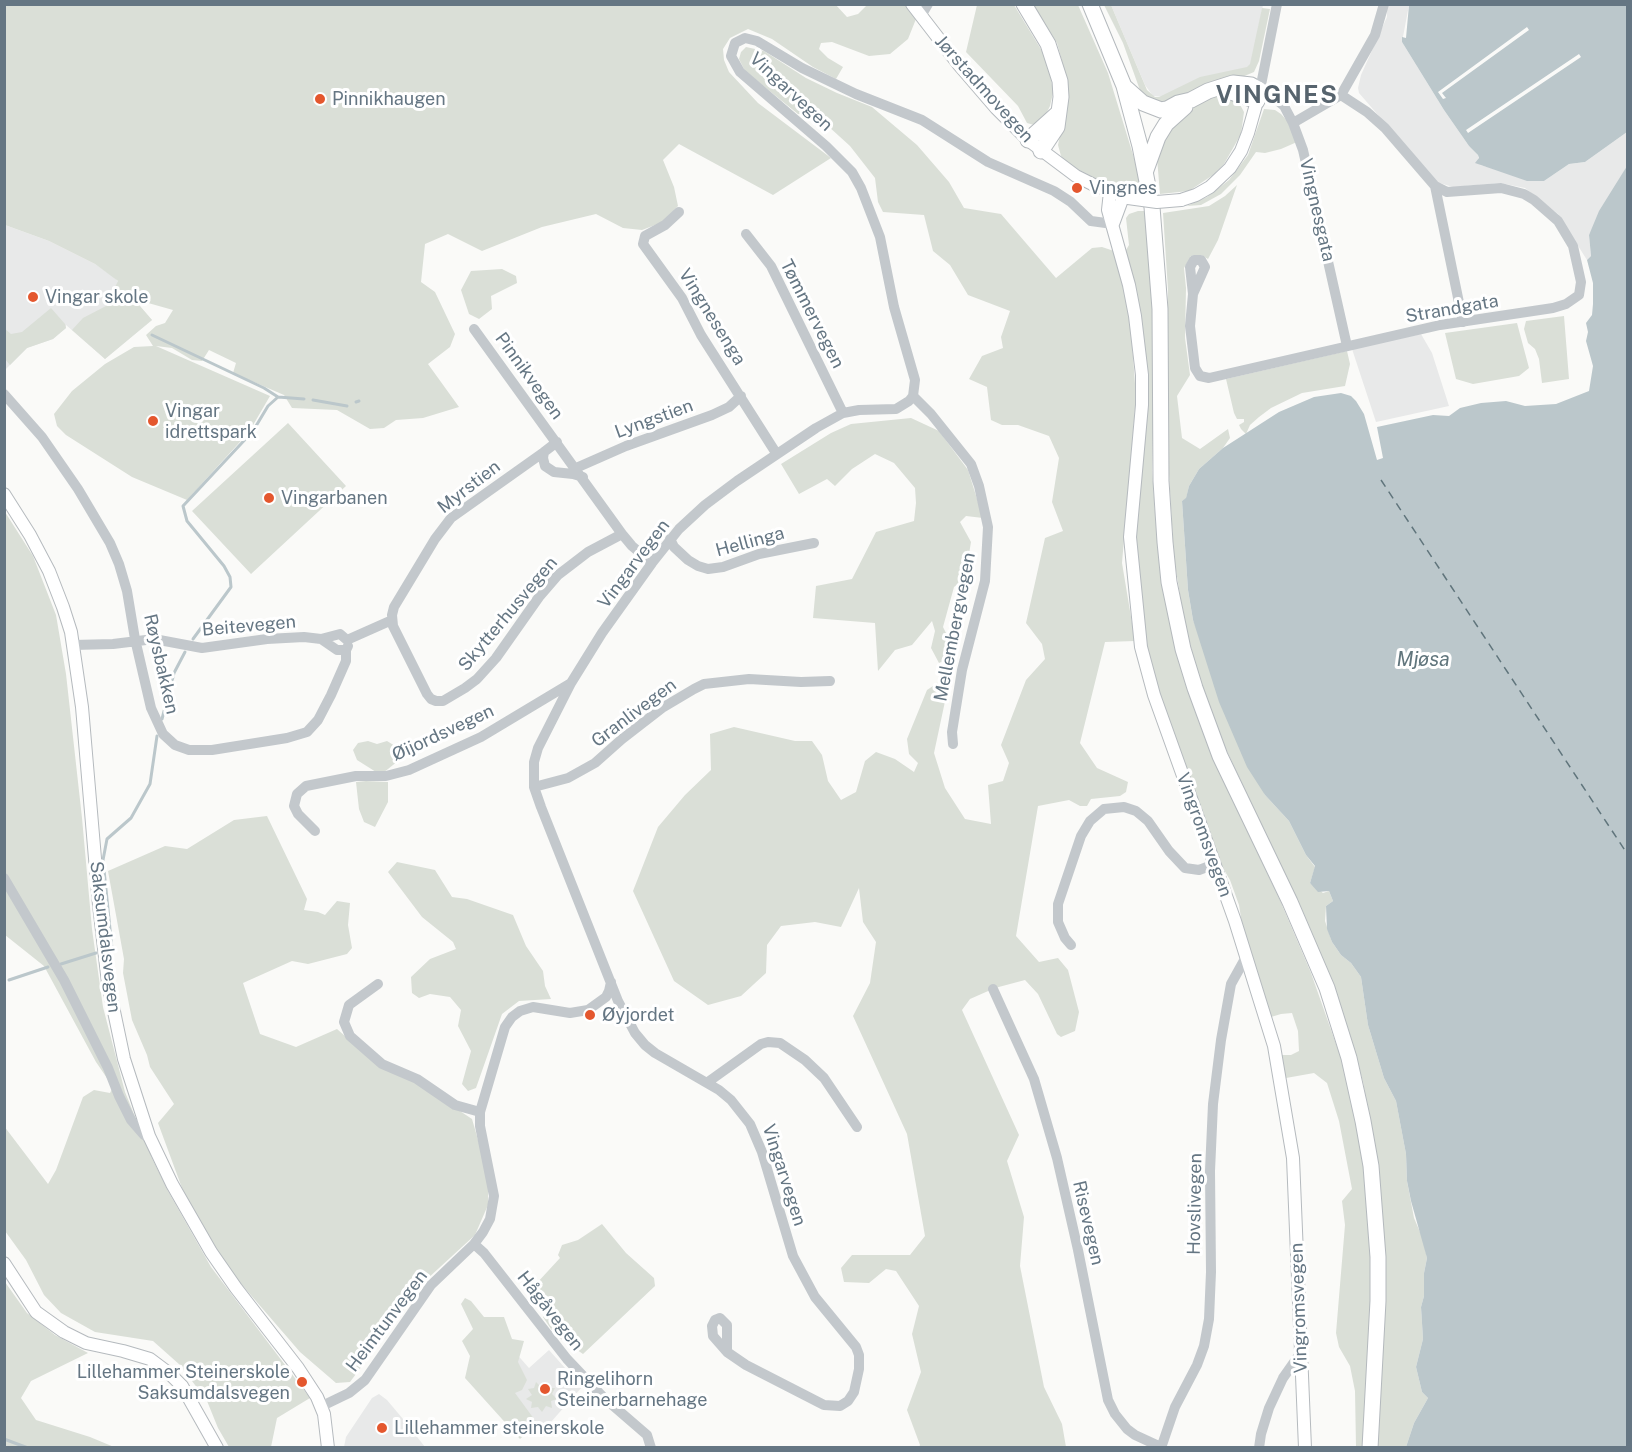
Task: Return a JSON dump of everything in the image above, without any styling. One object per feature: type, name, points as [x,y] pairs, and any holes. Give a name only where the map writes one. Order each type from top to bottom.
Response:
[{"type":"highway","points":[[1024,4],[1048,44],[1058,68],[1061,89],[1057,128],[1041,151]]},
{"type":"highway","points":[[1090,4],[1124,86],[1146,170],[1152,207],[1159,285],[1161,481],[1164,532],[1169,582],[1180,633],[1195,688],[1220,756],[1290,902],[1327,988],[1352,1067],[1365,1132],[1376,1211],[1378,1257],[1378,1301],[1370,1448]]},
{"type":"highway","points":[[1124,86],[1143,103],[1155,109],[1167,109],[1233,83],[1251,85],[1259,95]]},
{"type":"highway","points":[[1146,170],[1161,131],[1172,117],[1191,100]]},
{"type":"highway","points":[[1028,140],[1058,112]]},
{"type":"main road","name":"Jørstadmovegen","points":[[912,4],[996,108],[1028,140],[1076,176],[1126,197]]},
{"type":"main road","points":[[1113,224],[1126,197],[1157,202],[1181,200],[1210,187],[1230,168],[1241,151],[1259,95]]},
{"type":"main road","name":"Vingromsvegen","points":[[1110,192],[1108,210],[1135,316],[1142,375],[1142,405],[1130,537],[1141,647],[1154,695],[1215,864],[1274,1046],[1293,1158],[1305,1448]]},
{"type":"main road","name":"Saksumdalsvegen","points":[[4,494],[49,571],[63,608],[73,645],[82,707],[109,992],[124,1059],[148,1136],[177,1193],[211,1251],[236,1288],[298,1368],[322,1406],[328,1448]]},
{"type":"main road","points":[[4,1263],[36,1312],[64,1332],[86,1343],[150,1359],[170,1374],[182,1386],[217,1448]]},
{"type":"street","points":[[921,16],[927,4]]},
{"type":"street","points":[[1259,95],[1277,4]]},
{"type":"street","points":[[1293,123],[1341,95],[1375,35],[1383,4]]},
{"type":"street","name":"Vingarvegen","points":[[727,1352],[746,1365],[824,1405],[840,1406],[848,1401],[854,1392],[859,1369],[859,1355],[856,1347],[816,1297],[793,1256],[762,1152],[750,1124],[731,1100],[708,1082],[655,1053],[645,1045],[628,1022],[534,787],[534,762],[538,748],[571,683],[602,633],[670,539],[705,505],[776,453],[843,413],[896,409],[903,406],[913,396],[915,380],[894,307],[880,237],[861,189],[852,172],[740,72],[731,56],[735,43],[745,38],[757,41],[802,69],[856,94],[922,120],[987,162],[1054,191],[1071,202],[1091,221],[1113,224]]},
{"type":"street","name":"Vingnesgata","points":[[1259,95],[1279,101],[1293,123],[1308,168],[1347,346]]},
{"type":"street","points":[[1341,95],[1367,111],[1385,128],[1435,186],[1463,322]]},
{"type":"street","name":"Strandgata","points":[[1193,294],[1190,326],[1195,368],[1197,373],[1209,378],[1440,325],[1524,314],[1566,304],[1579,296],[1581,282],[1576,257],[1564,229],[1558,221],[1524,194],[1501,188],[1448,192],[1435,186]]},
{"type":"street","name":"Vingnesenga","points":[[679,212],[675,218],[645,236],[644,244],[677,290],[701,335],[776,453]]},
{"type":"street","name":"Tømmervegen","points":[[746,234],[771,267],[843,413]]},
{"type":"street","name":"Pinnikvegen","points":[[474,328],[622,534],[632,546],[652,562]]},
{"type":"street","name":"Røysbakken","points":[[4,394],[42,437],[103,528],[119,564],[127,591],[135,639],[151,708],[159,727],[168,740],[189,750],[201,751],[287,738],[307,732],[318,720],[331,695],[346,661],[347,645]]},
{"type":"street","name":"Lyngstien","points":[[576,468],[626,446],[712,415],[729,407],[741,396]]},
{"type":"street","name":"Mellembergvegen","points":[[913,396],[931,414],[971,464],[979,486],[988,527],[985,581],[962,670],[952,744]]},
{"type":"street","name":"Pinnikvegen","points":[[544,452],[557,442]]},
{"type":"street","points":[[544,452],[543,462],[549,469],[583,477]]},
{"type":"street","name":"Myrstien","points":[[392,620],[394,607],[435,538],[451,518],[544,452]]},
{"type":"street","name":"Skytterhusvegen","points":[[392,620],[427,694],[436,701],[442,701],[465,688],[488,668],[538,597],[558,575],[588,552],[622,534]]},
{"type":"street","name":"Hellinga","points":[[670,539],[674,547],[688,560],[708,569],[723,567],[759,554],[814,543]]},
{"type":"street","points":[[347,645],[392,620]]},
{"type":"street","name":"Beitevegen","points":[[73,645],[113,644],[135,639],[170,640],[202,648],[267,639],[304,637],[321,639],[337,650],[347,645]]},
{"type":"street","name":"Granlivegen","points":[[534,787],[568,778],[595,763],[662,708],[705,684],[742,679],[830,681]]},
{"type":"street","name":"Øijordsvegen","points":[[315,831],[298,814],[294,806],[297,794],[306,786],[346,778],[386,776],[409,770],[481,737],[571,683]]},
{"type":"street","points":[[1071,945],[1058,922],[1058,904],[1081,836],[1090,821],[1104,809],[1124,807],[1143,817],[1185,868],[1199,870],[1215,864]]},
{"type":"street","points":[[4,878],[64,980],[131,1120],[144,1135],[148,1136]]},
{"type":"street","name":"Hovslivegen","points":[[1161,1447],[1175,1407],[1197,1365],[1204,1346],[1209,1319],[1209,1171],[1214,1104],[1221,1040],[1231,984],[1246,957]]},
{"type":"street","name":"Heimtunvegen","points":[[322,1406],[349,1393],[365,1380],[431,1285],[474,1244],[490,1219],[494,1196],[480,1126],[480,1112],[505,1027],[520,1011],[533,1007],[570,1013],[588,1010],[606,997],[611,982]]},
{"type":"street","points":[[378,984],[355,1000],[346,1011],[344,1022],[350,1036],[382,1064],[417,1079],[455,1105],[480,1112]]},
{"type":"street","name":"Risevegen","points":[[993,989],[1034,1079],[1057,1158],[1108,1400],[1115,1414],[1127,1428],[1135,1435],[1161,1447]]},
{"type":"street","points":[[708,1082],[761,1044],[780,1043],[805,1060],[824,1078],[857,1127]]},
{"type":"street","name":"Hågåvegen","points":[[474,1244],[484,1253],[567,1359],[603,1397],[647,1435],[651,1448]]},
{"type":"street","points":[[1259,1448],[1269,1408],[1282,1378],[1302,1351]]},
{"type":"shaded area","points":[[835,4],[847,17],[858,14],[867,5],[905,4],[916,19],[908,39],[890,54],[869,56],[832,42],[821,43],[819,49],[843,67],[836,79],[813,67],[772,39],[748,29],[730,38],[723,49],[724,60],[729,72],[758,103],[831,158],[773,195],[679,144],[663,160],[674,187],[678,206],[663,222],[642,230],[623,228],[596,214],[542,227],[482,251],[448,234],[425,244],[421,282],[435,292],[455,334],[450,347],[428,364],[459,407],[423,418],[396,420],[384,428],[370,429],[337,410],[292,408],[284,395],[233,373],[236,363],[209,350],[202,361],[192,360],[172,348],[156,346],[270,396],[249,432],[187,500],[132,477],[66,435],[57,426],[54,414],[72,391],[105,364],[134,347],[153,346],[146,335],[156,326],[165,323],[173,310],[134,299],[152,320],[105,359],[72,330],[83,318],[106,306],[118,281],[95,264],[49,241],[5,225],[5,5]]},
{"type":"shaded area","points":[[977,5],[1014,5],[1042,51],[1050,70],[1053,93],[1044,118],[1034,125],[1027,123],[1018,106],[966,52]]},
{"type":"shaded area","points":[[1033,5],[1078,5],[1108,73],[1134,158],[1142,193],[1108,185],[1071,166],[1061,156],[1058,145],[1068,95],[1067,79],[1057,43]]},
{"type":"shaded area","points":[[1104,5],[1111,5],[1147,90],[1155,97],[1200,77],[1247,67],[1250,64],[1262,8],[1270,9],[1259,61],[1254,72],[1242,77],[1209,82],[1172,102],[1155,104],[1141,93],[1123,43]]},
{"type":"shaded area","points":[[1111,5],[1263,5],[1251,64],[1247,69],[1165,97],[1153,96],[1145,85]]},
{"type":"shaded area","points":[[1387,5],[1409,5],[1402,42],[1444,110],[1478,155],[1480,165],[1544,181],[1569,164],[1585,162],[1627,132],[1627,166],[1589,235],[1591,256],[1587,260],[1558,214],[1525,188],[1500,183],[1453,187],[1436,182],[1359,93],[1361,75],[1387,17]]},
{"type":"shaded area","points":[[746,47],[764,51],[806,78],[872,107],[917,145],[949,182],[964,208],[1001,214],[1056,278],[1092,248],[1102,247],[1114,251],[1123,285],[1130,316],[1136,397],[1122,563],[1135,641],[1105,642],[1080,743],[1097,768],[1128,782],[1126,792],[1120,796],[1091,799],[1087,806],[1080,806],[1069,800],[1038,806],[1016,936],[1039,962],[1058,958],[1068,970],[1079,1012],[1075,1031],[1061,1037],[1057,1034],[1038,994],[1025,980],[995,988],[970,999],[962,1010],[1019,1135],[1007,1161],[1024,1217],[1020,1266],[1044,1387],[1062,1424],[1066,1447],[919,1447],[907,1410],[921,1372],[912,1334],[919,1306],[896,1271],[886,1269],[869,1283],[844,1282],[841,1268],[852,1255],[910,1255],[925,1236],[907,1134],[853,1016],[870,983],[876,942],[863,922],[859,888],[841,927],[815,922],[781,926],[767,945],[766,973],[741,996],[708,1005],[674,981],[633,891],[658,827],[685,795],[711,770],[710,734],[734,727],[795,741],[812,741],[822,755],[828,781],[841,800],[856,792],[865,761],[876,752],[895,759],[914,772],[918,763],[909,754],[907,739],[927,690],[939,682],[947,692],[934,753],[945,788],[965,819],[991,824],[988,785],[1003,781],[1009,763],[1001,745],[1026,680],[1045,659],[1042,644],[1026,623],[1045,538],[1063,531],[1052,502],[1059,458],[1049,436],[1018,425],[1002,425],[991,420],[987,387],[969,379],[982,356],[1003,348],[1001,337],[1010,311],[968,295],[950,265],[933,251],[924,215],[883,212],[878,202],[875,178],[850,146],[817,116],[798,114],[745,71],[739,59]]},
{"type":"shaded area","points":[[1219,96],[1238,101],[1244,112],[1241,134],[1224,164],[1213,175],[1189,191],[1160,194],[1157,158],[1165,133],[1187,110],[1212,97]]},
{"type":"shaded area","points":[[1264,109],[1275,110],[1281,114],[1290,124],[1297,142],[1265,153],[1256,152],[1240,175],[1221,194],[1201,205],[1187,206],[1207,197],[1229,180],[1248,155]]},
{"type":"shaded area","points":[[1237,185],[1218,240],[1208,259],[1201,255],[1191,256],[1184,268],[1185,338],[1190,375],[1177,396],[1182,438],[1200,449],[1228,429],[1230,438],[1223,448],[1199,469],[1189,486],[1186,499],[1182,501],[1188,590],[1193,620],[1265,795],[1289,821],[1306,855],[1315,867],[1310,883],[1323,893],[1329,891],[1333,901],[1326,906],[1325,921],[1332,942],[1361,977],[1368,1025],[1384,1078],[1396,1101],[1406,1154],[1407,1181],[1414,1218],[1423,1239],[1427,1258],[1421,1307],[1423,1339],[1416,1367],[1422,1392],[1428,1398],[1414,1423],[1406,1447],[1378,1447],[1385,1262],[1378,1173],[1363,1082],[1349,1031],[1332,983],[1312,934],[1219,734],[1198,676],[1184,619],[1174,558],[1168,457],[1168,290],[1163,213],[1209,206]]},
{"type":"shaded area","points":[[1146,211],[1152,287],[1154,393],[1152,470],[1161,562],[1213,758],[1279,898],[1311,973],[1343,1064],[1363,1160],[1371,1261],[1370,1339],[1364,1447],[1356,1447],[1355,1391],[1350,1366],[1339,1347],[1336,1333],[1345,1225],[1342,1201],[1352,1189],[1339,1121],[1327,1083],[1314,1073],[1286,1078],[1280,1055],[1291,1055],[1299,1051],[1298,1031],[1292,1013],[1271,1017],[1243,930],[1239,905],[1230,880],[1220,863],[1156,688],[1144,639],[1135,526],[1144,439],[1126,250],[1129,245],[1126,218],[1129,214]]},
{"type":"shaded area","points":[[5,225],[49,241],[95,264],[114,277],[152,320],[105,359],[66,325],[66,328],[53,339],[27,348],[5,370]]},
{"type":"shaded area","points":[[502,269],[516,276],[517,283],[491,296],[492,309],[479,319],[469,314],[461,290],[471,271]]},
{"type":"shaded area","points":[[51,308],[66,328],[53,339],[27,348],[10,365],[5,359],[5,329],[11,334],[22,332]]},
{"type":"shaded area","points":[[1564,316],[1569,379],[1542,383],[1539,359],[1535,349],[1528,343],[1524,329],[1526,321]]},
{"type":"shaded area","points":[[1517,323],[1529,368],[1519,376],[1473,384],[1456,379],[1445,333]]},
{"type":"shaded area","points":[[1421,334],[1432,353],[1449,406],[1376,422],[1352,349]]},
{"type":"shaded area","points":[[1347,351],[1350,364],[1345,386],[1302,393],[1271,408],[1250,425],[1246,434],[1241,429],[1239,425],[1244,422],[1244,419],[1237,419],[1234,413],[1226,379]]},
{"type":"shaded area","points":[[911,418],[939,431],[968,470],[983,518],[966,516],[960,522],[971,542],[965,578],[954,587],[943,627],[947,635],[943,661],[939,663],[931,648],[935,631],[932,621],[912,645],[895,650],[878,671],[875,623],[813,618],[816,586],[852,579],[876,532],[914,521],[915,488],[894,463],[875,454],[852,469],[835,486],[827,479],[799,494],[781,464],[831,433],[851,424]]},
{"type":"shaded area","name":"Vingarbanen","points":[[288,423],[346,486],[251,574],[192,511]]},
{"type":"shaded area","points":[[5,512],[33,556],[56,615],[66,674],[92,929],[103,1007],[125,1092],[168,1191],[211,1267],[310,1398],[277,1418],[271,1447],[229,1447],[207,1401],[180,1365],[153,1341],[95,1332],[61,1313],[44,1295],[26,1260],[5,1231],[4,1126],[48,1184],[56,1170],[83,1097],[94,1090],[110,1093],[113,1087],[96,1062],[44,966],[5,935]]},
{"type":"shaded area","points":[[368,741],[377,744],[387,741],[400,749],[403,757],[383,773],[376,772],[357,760],[353,750],[358,743]]},
{"type":"shaded area","points":[[356,782],[388,782],[388,802],[375,827],[364,822],[359,809]]},
{"type":"shaded area","points":[[267,816],[307,899],[304,910],[325,915],[337,901],[350,903],[348,925],[352,948],[347,954],[308,964],[292,961],[243,983],[260,1034],[296,1047],[337,1029],[380,1067],[416,1082],[472,1119],[485,1164],[488,1205],[475,1235],[426,1280],[350,1382],[336,1383],[300,1352],[236,1278],[203,1228],[182,1188],[158,1123],[174,1104],[150,1067],[132,1020],[123,973],[124,959],[108,871],[165,846],[187,849],[234,820]]},
{"type":"shaded area","points":[[397,862],[435,870],[452,897],[467,899],[513,915],[526,946],[543,971],[545,986],[551,999],[519,1001],[502,1014],[476,1088],[468,1091],[462,1084],[471,1051],[458,1026],[461,1010],[450,997],[430,994],[419,998],[412,993],[411,977],[430,959],[456,949],[453,942],[422,917],[388,872]]},
{"type":"shaded area","points":[[602,1224],[626,1253],[654,1278],[655,1286],[583,1354],[555,1335],[543,1317],[551,1308],[536,1284],[560,1258],[558,1255],[562,1245],[578,1240]]},
{"type":"shaded area","points":[[5,1282],[27,1313],[55,1335],[88,1353],[31,1381],[21,1398],[36,1420],[114,1447],[5,1447]]},
{"type":"shaded area","points":[[465,1298],[471,1301],[484,1317],[504,1317],[512,1339],[524,1341],[518,1362],[527,1380],[522,1390],[515,1393],[537,1423],[520,1439],[465,1378],[470,1356],[462,1341],[473,1329],[461,1304]]},
{"type":"shaded area","name":"Ringelihorn Steinerbarnehage","points":[[549,1350],[582,1387],[543,1431],[509,1391],[514,1351],[529,1368]]},
{"type":"shaded area","points":[[536,1382],[541,1387],[547,1382],[548,1388],[555,1388],[552,1394],[557,1399],[551,1401],[552,1408],[546,1406],[542,1412],[538,1407],[531,1408],[532,1402],[526,1399],[532,1395],[528,1389],[534,1388]]},
{"type":"shaded area","name":"Lillehammer steinerskole","points":[[379,1394],[387,1400],[425,1447],[344,1447],[346,1437],[372,1398]]},
{"type":"water","points":[[1409,5],[1627,5],[1627,132],[1585,162],[1569,164],[1544,181],[1527,181],[1475,163],[1479,158],[1478,155],[1444,110],[1402,42],[1402,37],[1406,38]]},
{"type":"water","name":"Mjøsa","points":[[1627,166],[1627,1447],[1406,1447],[1414,1423],[1428,1398],[1422,1392],[1416,1367],[1423,1339],[1421,1307],[1427,1258],[1407,1181],[1406,1154],[1396,1101],[1384,1078],[1368,1025],[1361,977],[1351,963],[1341,955],[1327,929],[1326,906],[1333,901],[1329,891],[1318,892],[1310,883],[1315,866],[1306,855],[1289,821],[1265,795],[1247,767],[1219,702],[1193,620],[1188,590],[1182,501],[1186,498],[1189,486],[1199,469],[1223,448],[1279,412],[1314,397],[1341,393],[1351,396],[1356,401],[1364,414],[1377,460],[1383,458],[1377,427],[1433,415],[1449,416],[1460,408],[1481,403],[1506,401],[1525,406],[1556,404],[1589,391],[1593,366],[1586,341],[1588,332],[1586,323],[1592,315],[1593,283],[1587,260],[1591,256],[1589,235],[1599,211]]},
{"type":"pier","points":[[1527,27],[1529,30],[1442,93],[1446,98],[1443,99],[1438,92]]},
{"type":"pier","points":[[1579,54],[1581,57],[1468,133],[1466,130]]},
{"type":"waterway","points":[[152,335],[264,388],[278,397]]},
{"type":"waterway","points":[[193,639],[231,587],[230,577],[224,566],[187,521],[183,506],[253,431],[268,406],[278,397],[304,399]]},
{"type":"waterway","points":[[313,400],[347,406]]},
{"type":"waterway","points":[[162,719],[174,673],[185,652]]},
{"type":"waterway","points":[[112,949],[103,860],[107,839],[131,818],[150,784],[157,736]]},
{"type":"waterway","points":[[61,964],[96,953]]},
{"type":"waterway","points":[[9,980],[48,967]]},
{"type":"waterway","points":[[4,1439],[28,1448]]},
{"type":"ferry route","points":[[1381,480],[1628,855]]},
{"type":"place","name":"Pinnikhaugen","points":[[320,99]]},
{"type":"place","name":"Vingnes","points":[[1077,188]]},
{"type":"place","name":"Vingar skole","points":[[33,297]]},
{"type":"place","name":"Vingar idrettspark","points":[[153,421]]},
{"type":"place","name":"Vingarbanen","points":[[269,498]]},
{"type":"place","name":"Øyjordet","points":[[590,1015]]},
{"type":"place","name":"Lillehammer Steinerskole Saksumdalsvegen","points":[[302,1382]]},
{"type":"place","name":"Ringelihorn Steinerbarnehage","points":[[545,1389]]},
{"type":"place","name":"Lillehammer steinerskole","points":[[382,1428]]},
{"type":"district","name":"VINGNES","points":[[1277,96]]}]
